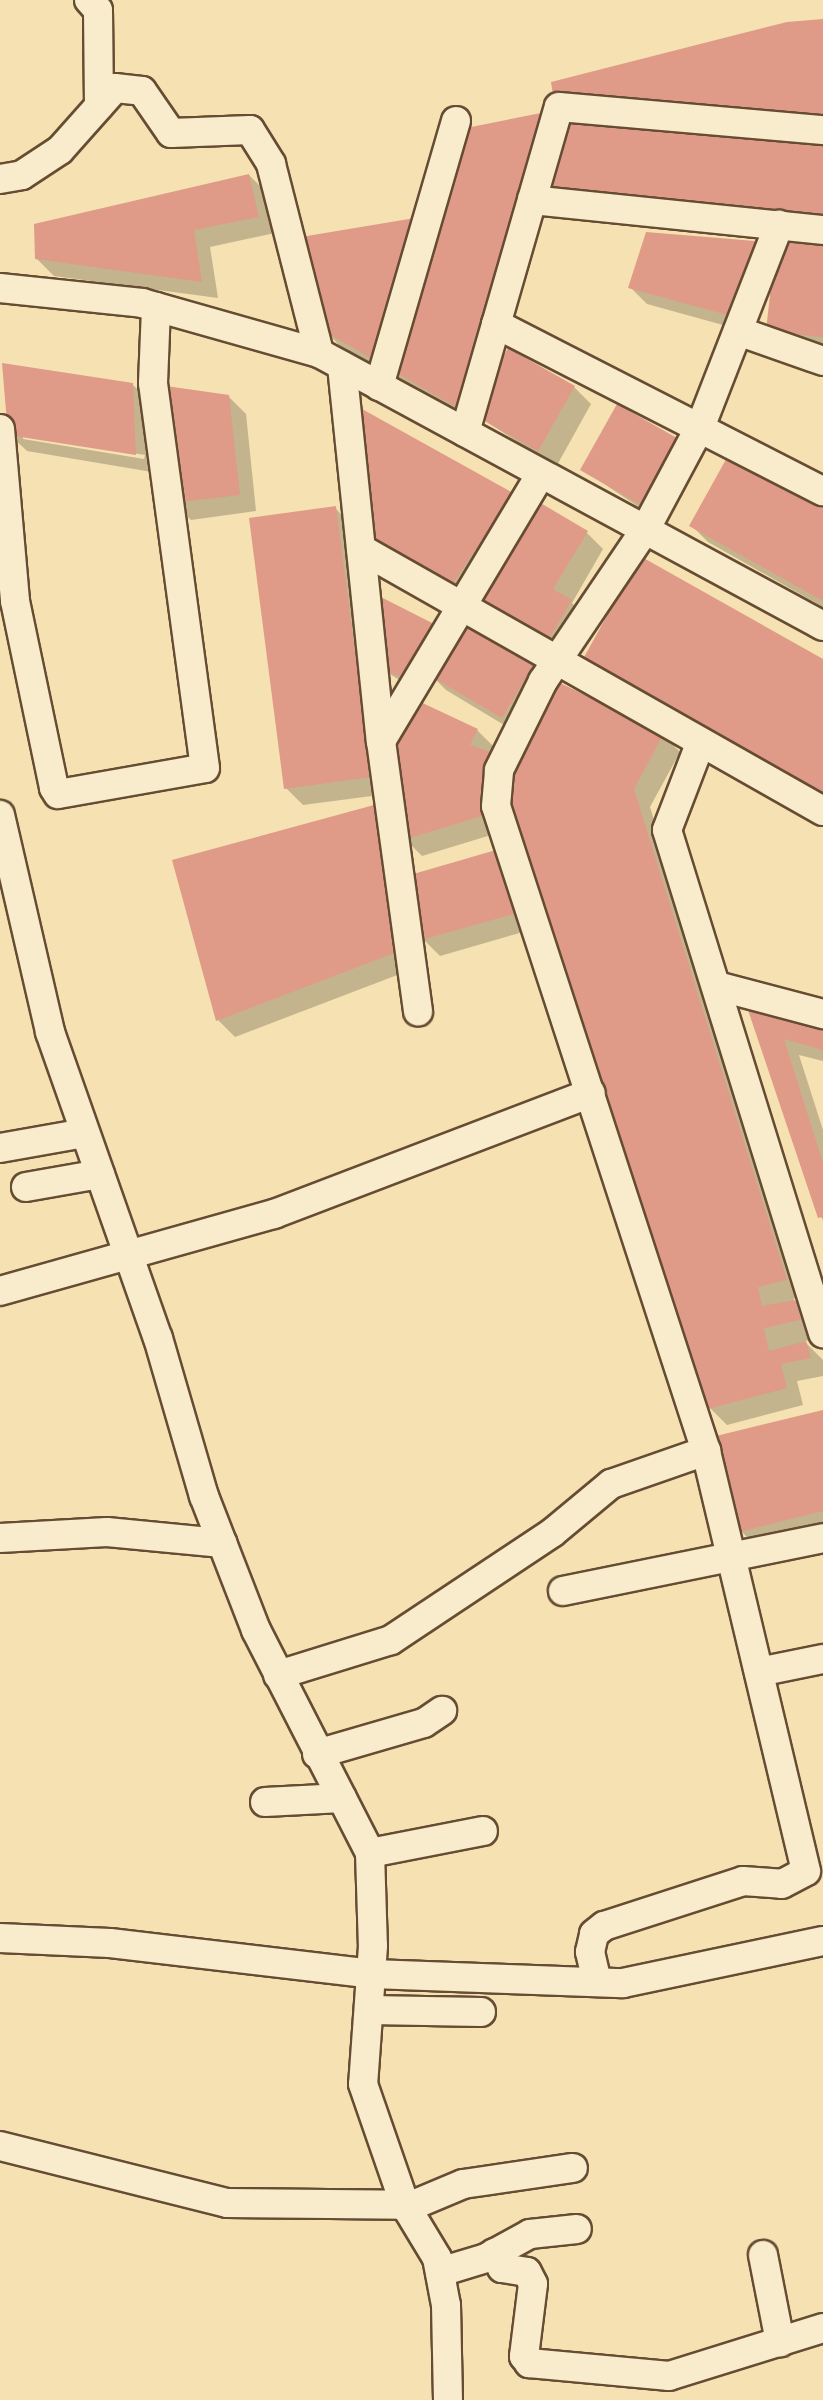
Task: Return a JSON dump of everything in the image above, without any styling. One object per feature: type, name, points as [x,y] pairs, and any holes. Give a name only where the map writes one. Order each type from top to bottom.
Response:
[{"type":"street","points":[[89,0],[98,10],[99,106]]},
{"type":"street","points":[[0,179],[39,166],[115,88],[130,87],[142,91],[172,133],[250,130],[271,164],[330,359],[360,549],[381,741],[418,1011]]},
{"type":"street","points":[[465,432],[559,107],[566,104],[823,130]]},
{"type":"street","points":[[379,386],[456,121]]},
{"type":"street","points":[[532,201],[823,230]]},
{"type":"street","points":[[597,1982],[590,1952],[594,1934],[604,1926],[743,1881],[782,1884],[806,1871],[706,1451],[496,806],[499,770],[558,659],[645,530],[701,425],[779,225]]},
{"type":"street","points":[[0,288],[156,307],[330,359],[823,626]]},
{"type":"street","points":[[0,429],[15,601],[54,788],[58,794],[205,768],[153,383],[156,307]]},
{"type":"street","points":[[496,324],[701,425],[823,492]]},
{"type":"street","points":[[738,331],[823,360]]},
{"type":"street","points":[[381,741],[541,474]]},
{"type":"street","points":[[360,549],[558,659],[700,744],[823,811]]},
{"type":"street","points":[[700,744],[667,830],[717,986],[812,1249],[823,1334]]},
{"type":"street","points":[[1,825],[50,1032],[130,1259],[222,1543],[278,1675],[370,1853],[372,1974],[363,2084],[405,2207],[440,2272],[448,2400]]},
{"type":"street","points":[[717,986],[823,1014]]},
{"type":"street","points":[[0,1291],[130,1259],[274,1214],[591,1093]]},
{"type":"street","points":[[0,1148],[85,1133]]},
{"type":"street","points":[[26,1187],[100,1174]]},
{"type":"street","points":[[278,1675],[391,1640],[564,1525],[611,1484],[706,1451]]},
{"type":"street","points":[[0,1538],[107,1532],[222,1543]]},
{"type":"street","points":[[563,1591],[823,1538]]},
{"type":"street","points":[[759,1672],[823,1659]]},
{"type":"street","points":[[317,1754],[424,1723],[442,1711]]},
{"type":"street","points":[[265,1802],[342,1798]]},
{"type":"street","points":[[370,1853],[483,1831]]},
{"type":"street","points":[[0,1938],[124,1944],[372,1974],[623,1983],[823,1941]]},
{"type":"street","points":[[370,2010],[481,2012]]},
{"type":"street","points":[[0,2146],[226,2203],[405,2207],[463,2184],[573,2168]]},
{"type":"street","points":[[440,2272],[494,2253],[530,2234],[577,2229]]},
{"type":"street","points":[[494,2253],[502,2268],[527,2272],[533,2284],[524,2356],[529,2363],[669,2376],[823,2328]]},
{"type":"street","points":[[764,2255],[780,2342]]},
{"type":"building","points":[[823,19],[823,120],[553,95],[551,82],[787,22]]},
{"type":"building","points":[[541,113],[823,139],[823,217],[523,188],[456,407],[322,330],[295,238],[427,216],[451,131]]},
{"type":"building","points":[[249,174],[259,217],[194,230],[202,282],[35,259],[34,224]]},
{"type":"building","points":[[646,232],[755,241],[735,317],[628,288]]},
{"type":"building","points":[[776,241],[823,246],[823,337],[766,331]]},
{"type":"building","points":[[508,348],[575,386],[538,451],[472,414]]},
{"type":"building","points":[[2,363],[133,383],[136,455],[8,435]]},
{"type":"building","points":[[159,385],[229,395],[240,495],[172,503]]},
{"type":"building","points":[[617,404],[684,442],[646,508],[580,470]]},
{"type":"building","points":[[362,409],[513,493],[446,594],[370,551]]},
{"type":"building","points":[[729,454],[823,507],[823,601],[689,526]]},
{"type":"building","points":[[532,498],[588,531],[553,589],[572,600],[502,718],[427,674]]},
{"type":"building","points":[[336,506],[371,777],[284,789],[249,518]]},
{"type":"building","points":[[640,556],[823,659],[823,793],[583,659]]},
{"type":"building","points":[[373,593],[434,624],[404,678],[378,669]]},
{"type":"building","points":[[556,681],[664,733],[634,789],[787,1280],[758,1287],[762,1306],[795,1300],[801,1320],[764,1328],[769,1351],[806,1341],[811,1358],[781,1364],[787,1388],[708,1409],[512,805],[508,769]]},
{"type":"building","points":[[414,699],[478,729],[470,745],[493,753],[480,792],[485,815],[403,840],[392,746]]},
{"type":"building","points":[[374,805],[397,952],[216,1021],[172,860]]},
{"type":"building","points":[[496,850],[514,914],[421,940],[403,877]]},
{"type":"building","points":[[747,1007],[823,1027],[823,1050],[784,1039],[823,1163],[823,1217],[818,1218]]},
{"type":"building","points":[[823,1410],[823,1511],[739,1532],[716,1436]]}]
